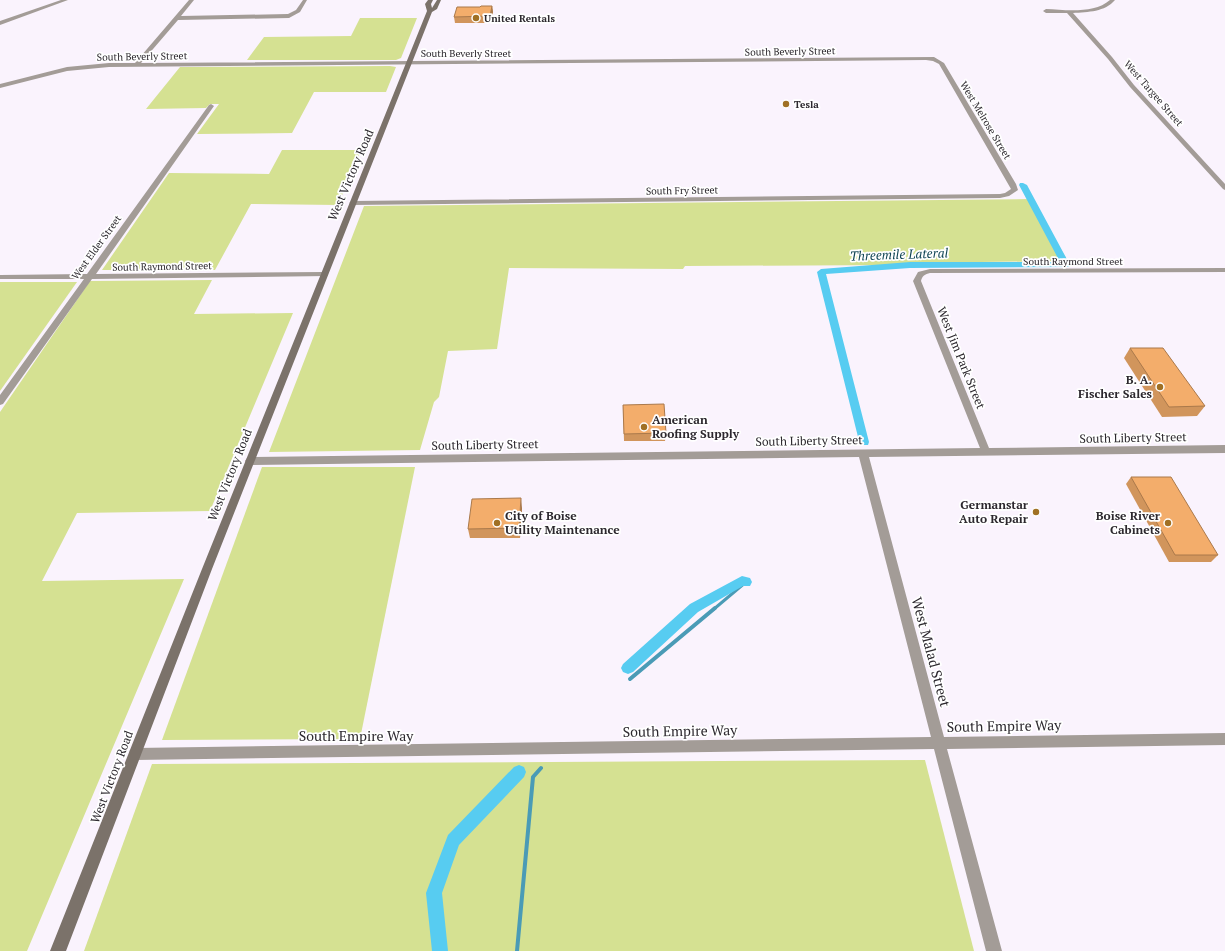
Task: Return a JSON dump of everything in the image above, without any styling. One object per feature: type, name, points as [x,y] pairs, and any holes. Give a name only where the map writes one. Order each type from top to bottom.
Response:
[{"type":"main road","name":"West Victory Road","points":[[430,11],[428,4],[431,0]]},
{"type":"main road","name":"West Victory Road","points":[[58,951],[324,274],[430,11],[435,8],[439,0]]},
{"type":"street","points":[[0,23],[66,0]]},
{"type":"street","points":[[137,64],[192,0]]},
{"type":"street","points":[[176,18],[278,17],[295,14],[305,0]]},
{"type":"street","points":[[1046,11],[1068,11],[1104,7],[1109,6],[1113,0]]},
{"type":"street","name":"West Targee Street","points":[[1068,11],[1110,58],[1132,86],[1225,188]]},
{"type":"street","name":"South Beverly Street","points":[[0,86],[67,69],[87,66],[137,64],[934,59]]},
{"type":"street","name":"West Melrose Street","points":[[934,59],[940,63],[1013,184],[1015,190],[1011,193]]},
{"type":"street","name":"West Elder Street","points":[[0,402],[211,106]]},
{"type":"street","name":"South Fry Street","points":[[353,203],[1007,196],[1011,193]]},
{"type":"street","name":"South Raymond Street","points":[[920,274],[930,271],[1225,270]]},
{"type":"street","name":"South Raymond Street","points":[[0,277],[324,274]]},
{"type":"street","name":"West Jim Park Street","points":[[920,274],[917,277],[917,281],[986,452]]},
{"type":"street","name":"South Liberty Street","points":[[250,461],[1225,449]]},
{"type":"street","name":"West Malad Street","points":[[863,454],[994,951]]},
{"type":"street","name":"South Empire Way","points":[[135,754],[442,752],[939,742],[1225,739]]},
{"type":"green space","points":[[360,18],[417,18],[401,58],[396,60],[247,60],[264,37],[351,36]]},
{"type":"green space","points":[[180,67],[396,67],[386,92],[314,92],[292,133],[197,134],[219,104],[210,104],[206,108],[146,109]]},
{"type":"green space","points":[[282,150],[361,150],[338,205],[251,204],[215,270],[102,270],[169,173],[269,174]]},
{"type":"green space","points":[[1030,199],[1068,261],[905,263],[895,265],[685,266],[683,269],[509,268],[497,349],[448,351],[439,397],[434,402],[420,450],[269,452],[364,206]]},
{"type":"green space","points":[[212,280],[194,314],[293,313],[210,511],[77,513],[42,581],[184,579],[27,951],[0,951],[0,412],[90,281]]},
{"type":"green space","points":[[0,282],[77,282],[0,391]]},
{"type":"green space","points":[[262,467],[415,467],[360,739],[162,740]]},
{"type":"green space","points":[[925,760],[974,951],[84,951],[152,764]]},
{"type":"building","points":[[492,6],[490,16],[454,17],[457,7]]},
{"type":"building","points":[[1130,348],[1163,348],[1205,406],[1169,407]]},
{"type":"building","name":"American Roofing Supply","points":[[664,404],[666,433],[624,434],[623,405]]},
{"type":"building","name":"Boise River Cabinets","points":[[1131,477],[1171,477],[1218,555],[1175,555]]},
{"type":"building","name":"City of Boise Utility Maintenance","points":[[521,498],[519,528],[468,529],[472,499]]},
{"type":"waterway","name":"Threemile Lateral","points":[[864,442],[821,272],[910,265],[1066,265],[1023,185]]},
{"type":"waterway","name":"Threemile Lateral","points":[[628,668],[694,608],[742,581],[746,582]]},
{"type":"waterway","points":[[714,609],[746,582]]},
{"type":"waterway","points":[[630,679],[715,608]]},
{"type":"waterway","points":[[517,951],[533,777],[541,768]]},
{"type":"waterway","name":"Threemile Lateral","points":[[440,951],[434,893],[453,840],[519,772]]},
{"type":"place","name":"United Rentals","points":[[476,18]]},
{"type":"place","name":"Tesla","points":[[786,104]]},
{"type":"place","name":"B. A. Fischer Sales","points":[[1160,387]]},
{"type":"place","name":"American Roofing Supply","points":[[644,427]]},
{"type":"place","name":"Germanstar Auto Repair","points":[[1036,512]]},
{"type":"place","name":"City of Boise Utility Maintenance","points":[[497,523]]},
{"type":"place","name":"Boise River Cabinets","points":[[1168,523]]}]
